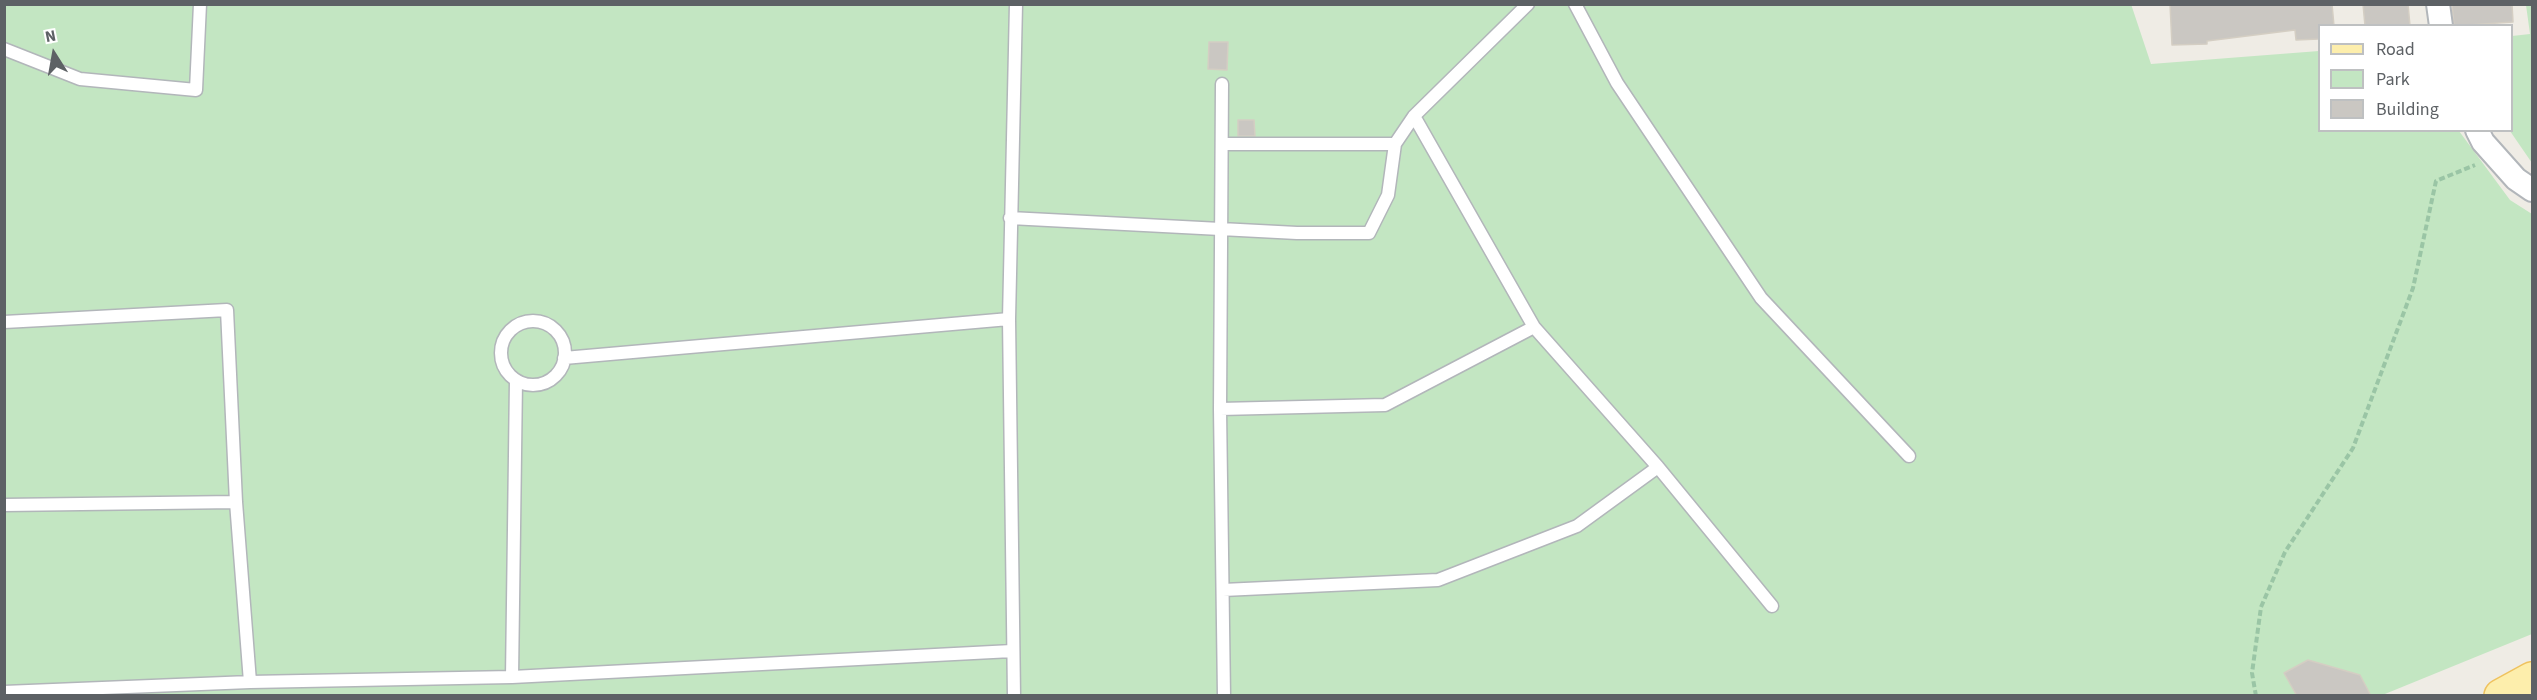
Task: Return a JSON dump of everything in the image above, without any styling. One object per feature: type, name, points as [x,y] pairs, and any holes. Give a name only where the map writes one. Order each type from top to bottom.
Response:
[{"type":"main road","points":[[2501,696],[2532,679]]},
{"type":"street","points":[[2438,4],[2441,24]]},
{"type":"street","points":[[2478,132],[2497,159],[2516,179],[2532,190]]},
{"type":"lane","points":[[4,49],[80,79],[196,90],[200,4]]},
{"type":"lane","points":[[1014,696],[1009,319],[1016,4]]},
{"type":"lane","points":[[1010,218],[1297,233],[1369,233],[1388,195],[1395,144],[1414,116],[1528,4]]},
{"type":"lane","points":[[1575,4],[1617,83],[1761,298],[1909,456]]},
{"type":"lane","points":[[1222,84],[1220,409],[1224,696]]},
{"type":"lane","points":[[1414,116],[1534,327],[1658,467],[1772,606]]},
{"type":"lane","points":[[1222,144],[1395,144]]},
{"type":"lane","points":[[4,322],[227,310],[236,502],[250,682]]},
{"type":"lane","points":[[564,358],[1009,319]]},
{"type":"lane","points":[[525,322],[545,323],[561,337],[564,358],[561,368],[546,382],[536,384],[516,380],[502,363],[502,343],[507,333],[525,322]]},
{"type":"lane","points":[[1220,409],[1385,405],[1534,327]]},
{"type":"lane","points":[[512,677],[516,380]]},
{"type":"lane","points":[[1223,590],[1438,580],[1577,526],[1658,467]]},
{"type":"lane","points":[[4,505],[236,502]]},
{"type":"lane","points":[[4,692],[250,682],[512,677],[1012,651]]},
{"type":"path","points":[[2256,696],[2252,673],[2261,607],[2285,552],[2353,448],[2414,288],[2436,181],[2464,168],[2497,159]]},
{"type":"green space","points":[[2131,4],[2151,64],[2318,51],[2318,132],[2460,132],[2510,200],[2532,214],[2532,634],[2380,696],[5,695],[4,5]]},
{"type":"green space","points":[[2526,5],[2532,5],[2532,163],[2511,132],[2513,132],[2513,36],[2530,34]]},
{"type":"building","points":[[2170,4],[2332,4],[2334,24],[2318,24],[2318,39],[2296,40],[2295,30],[2207,41],[2207,44],[2172,45]]},
{"type":"building","points":[[2363,4],[2408,4],[2410,24],[2365,24]]},
{"type":"building","points":[[2452,4],[2512,4],[2513,22],[2454,24]]},
{"type":"building","points":[[1209,42],[1228,42],[1227,70],[1208,69]]},
{"type":"building","points":[[1238,120],[1254,120],[1255,136],[1238,136]]},
{"type":"building","points":[[2308,660],[2360,675],[2371,696],[2297,696],[2284,673]]}]
